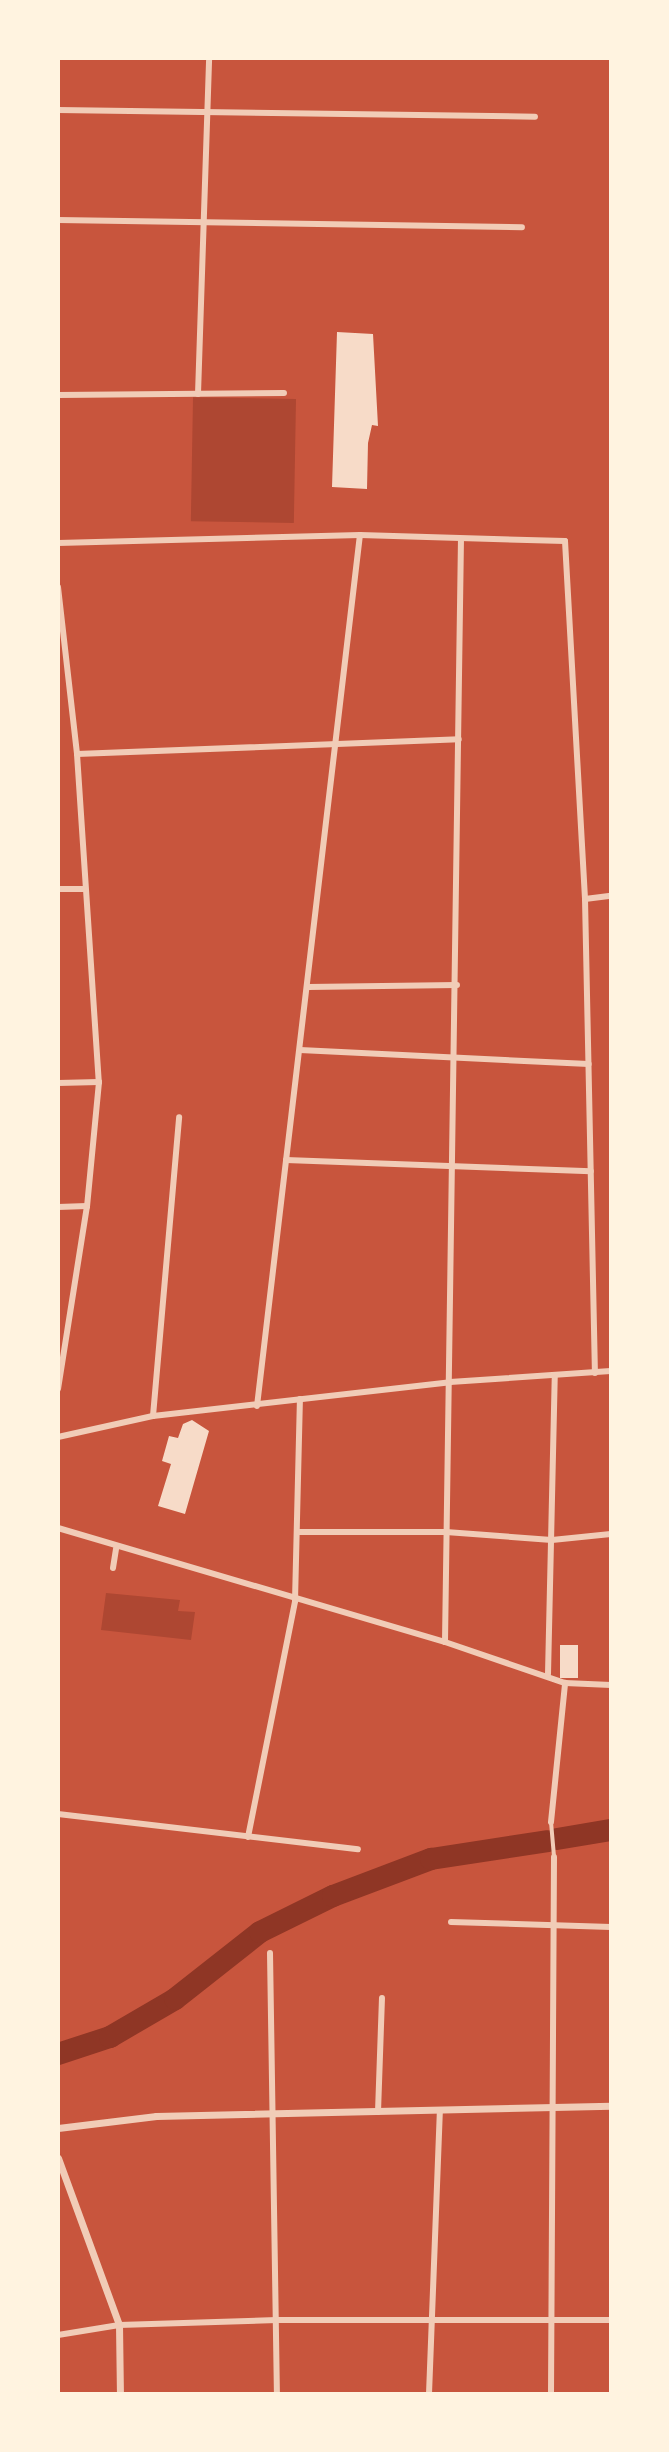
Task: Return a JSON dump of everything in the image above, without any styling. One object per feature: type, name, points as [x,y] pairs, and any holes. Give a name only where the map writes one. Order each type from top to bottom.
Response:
[{"type":"street","points":[[198,394],[209,58]]},
{"type":"street","points":[[58,110],[535,117]]},
{"type":"street","points":[[58,220],[522,227]]},
{"type":"street","points":[[58,395],[284,393]]},
{"type":"street","points":[[257,1406],[360,535]]},
{"type":"street","points":[[58,543],[360,535],[565,541],[585,899],[595,1373]]},
{"type":"street","points":[[445,1642],[456,1057],[461,539]]},
{"type":"street","points":[[58,587],[61,653],[77,754],[99,1082],[87,1206],[58,1389]]},
{"type":"street","points":[[77,754],[459,739]]},
{"type":"street","points":[[58,889],[84,889]]},
{"type":"street","points":[[585,899],[611,896]]},
{"type":"street","points":[[308,987],[457,985]]},
{"type":"street","points":[[300,1050],[589,1064]]},
{"type":"street","points":[[58,1083],[99,1082]]},
{"type":"street","points":[[153,1416],[179,1117]]},
{"type":"street","points":[[286,1160],[591,1171]]},
{"type":"street","points":[[58,1207],[87,1206]]},
{"type":"street","points":[[58,1437],[153,1416],[450,1382],[611,1371]]},
{"type":"street","points":[[548,1674],[555,1375]]},
{"type":"street","points":[[248,1837],[295,1601],[300,1399]]},
{"type":"street","points":[[58,1528],[295,1601],[445,1642],[548,1674],[565,1683],[611,1685]]},
{"type":"street","points":[[299,1532],[446,1532],[552,1540],[611,1534]]},
{"type":"street","points":[[113,1568],[116,1548]]},
{"type":"street","points":[[551,2394],[554,1857],[551,1822],[565,1683]]},
{"type":"street","points":[[58,1814],[358,1849]]},
{"type":"street","points":[[451,1922],[611,1927]]},
{"type":"street","points":[[270,1953],[275,2114],[277,2394]]},
{"type":"street","points":[[378,2112],[382,1998]]},
{"type":"street","points":[[58,2128],[132,2117],[611,2106]]},
{"type":"street","points":[[429,2394],[435,2319],[440,2110]]},
{"type":"street","points":[[58,2158],[119,2325],[120,2394]]},
{"type":"street","points":[[58,2335],[119,2325],[277,2320],[611,2320]]},
{"type":"shaded area","points":[[193,397],[296,399],[294,523],[191,521]]},
{"type":"shaded area","points":[[106,1593],[180,1600],[178,1611],[195,1612],[191,1640],[101,1630]]},
{"type":"building","points":[[337,332],[373,334],[378,426],[372,425],[368,443],[367,489],[332,487]]},
{"type":"building","points":[[192,1420],[209,1431],[185,1514],[158,1506],[171,1464],[162,1461],[169,1436],[178,1438],[183,1424]]},
{"type":"building","points":[[560,1645],[578,1645],[578,1678],[560,1678]]},
{"type":"waterway","points":[[557,1839],[611,1830]]},
{"type":"waterway","points":[[58,2054],[110,2037],[175,1999],[260,1932],[333,1896],[431,1859],[548,1841]]}]
